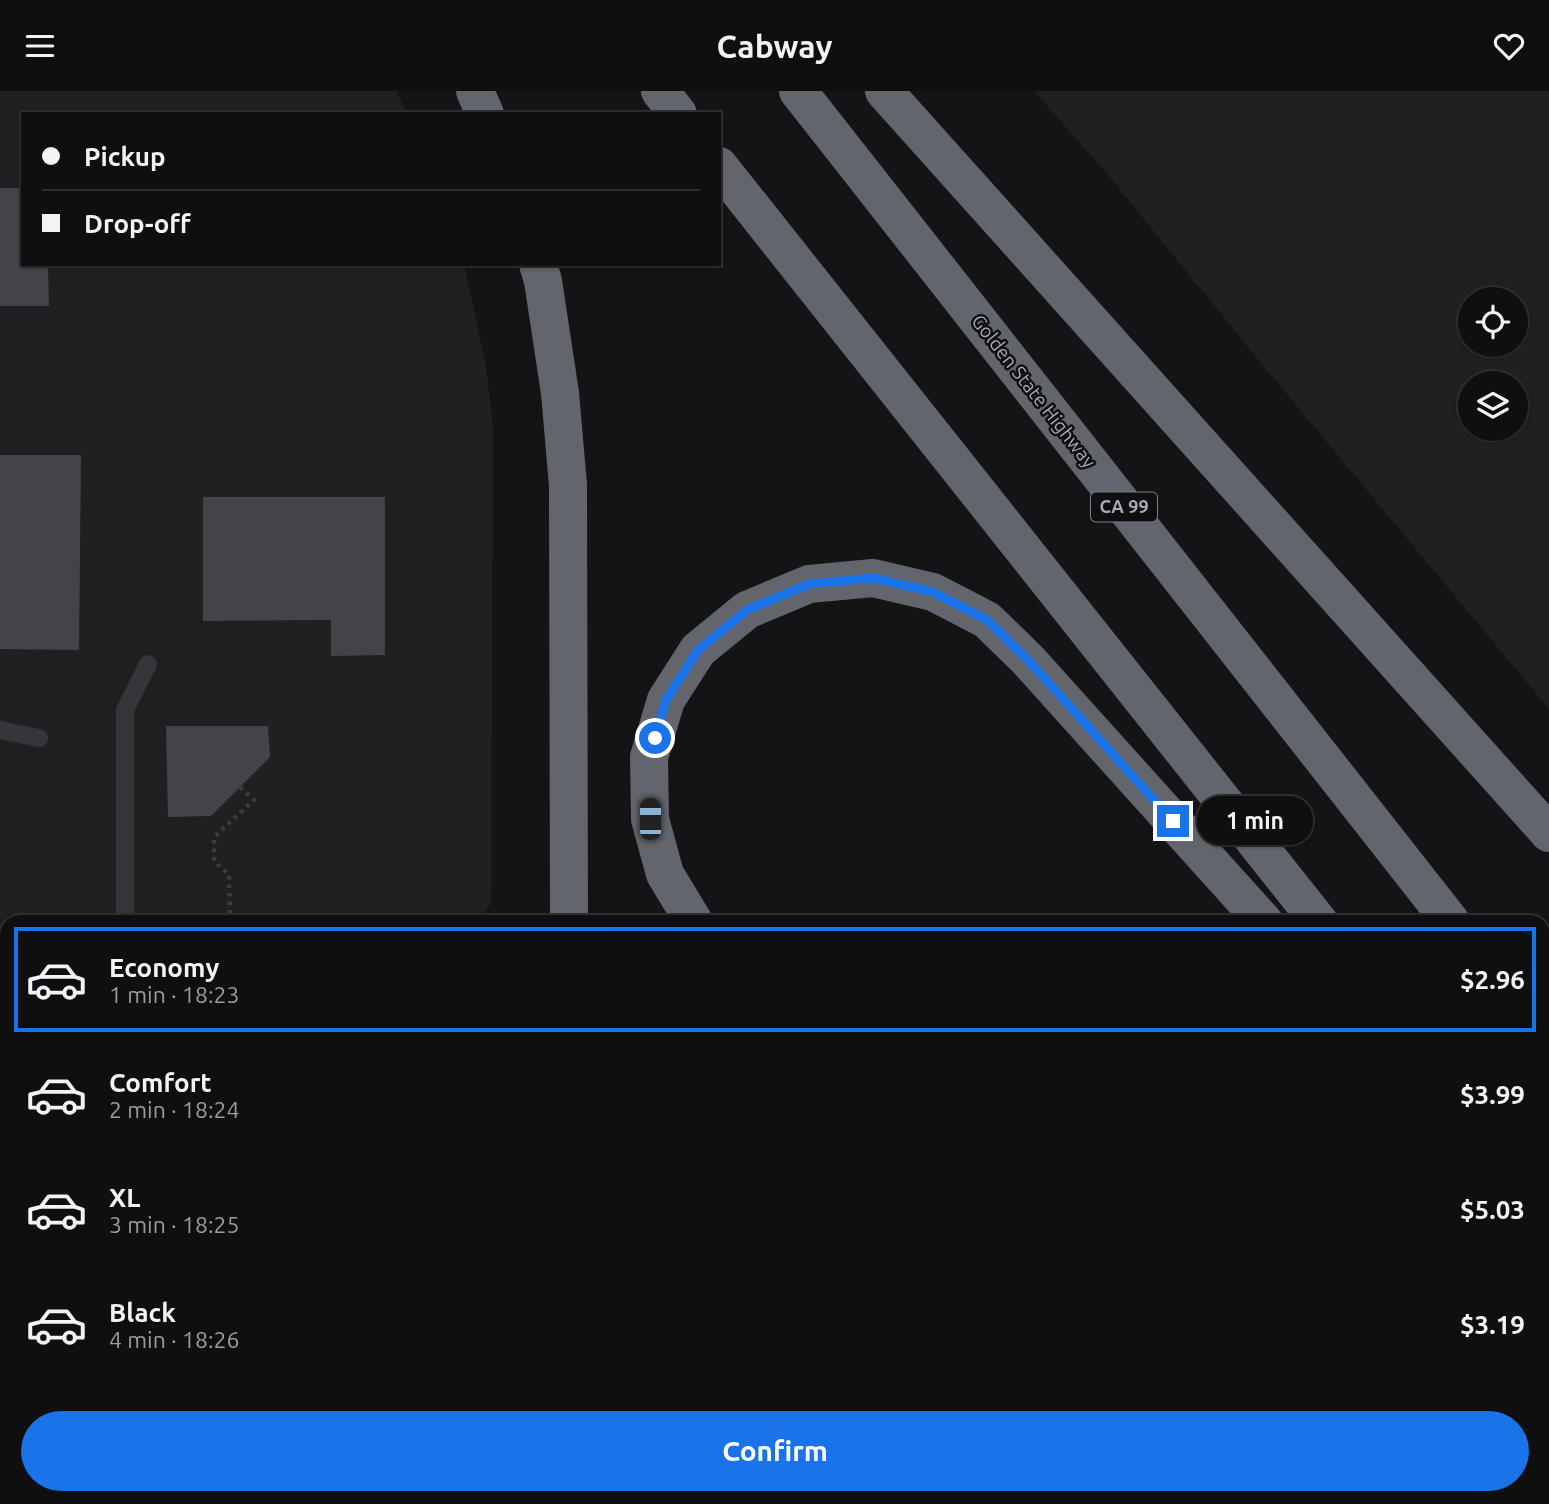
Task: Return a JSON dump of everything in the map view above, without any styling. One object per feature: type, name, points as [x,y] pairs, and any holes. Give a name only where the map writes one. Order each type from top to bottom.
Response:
[{"type":"highway","points":[[475,91],[484,112]]},
{"type":"highway","points":[[660,91],[676,112]]},
{"type":"highway","name":"Golden State Highway","points":[[798,91],[1445,915]]},
{"type":"highway","points":[[884,91],[1549,833]]},
{"type":"highway","points":[[721,169],[1313,915]]},
{"type":"highway","points":[[539,266],[544,281],[561,393],[568,485],[569,915]]},
{"type":"highway","points":[[690,915],[665,874],[650,819],[649,757],[666,700],[698,650],[747,610],[809,584],[873,578],[933,592],[987,620],[1028,660],[1258,915]]},
{"type":"lane","points":[[125,915],[125,710],[148,664]]},
{"type":"lane","points":[[0,730],[38,738]]},
{"type":"path","points":[[230,915],[229,876],[214,862],[214,837],[254,800],[240,787]]},
{"type":"shaded area","points":[[0,91],[396,91],[406,112],[21,112],[21,266],[464,266],[486,366],[493,427],[491,903],[483,915],[0,915]]},
{"type":"shaded area","points":[[1034,91],[1549,91],[1549,709],[1108,175]]},
{"type":"building","points":[[0,188],[21,188],[21,266],[48,266],[49,306],[0,306]]},
{"type":"building","points":[[0,455],[81,455],[79,650],[0,649]]},
{"type":"building","points":[[203,497],[385,497],[385,655],[331,656],[331,620],[203,621]]},
{"type":"building","points":[[166,726],[268,726],[270,757],[211,816],[168,817]]},
{"type":"route","points":[[655,738],[666,700],[698,650],[747,610],[809,584],[873,578],[933,592],[987,620],[1028,660],[1173,821]]}]
